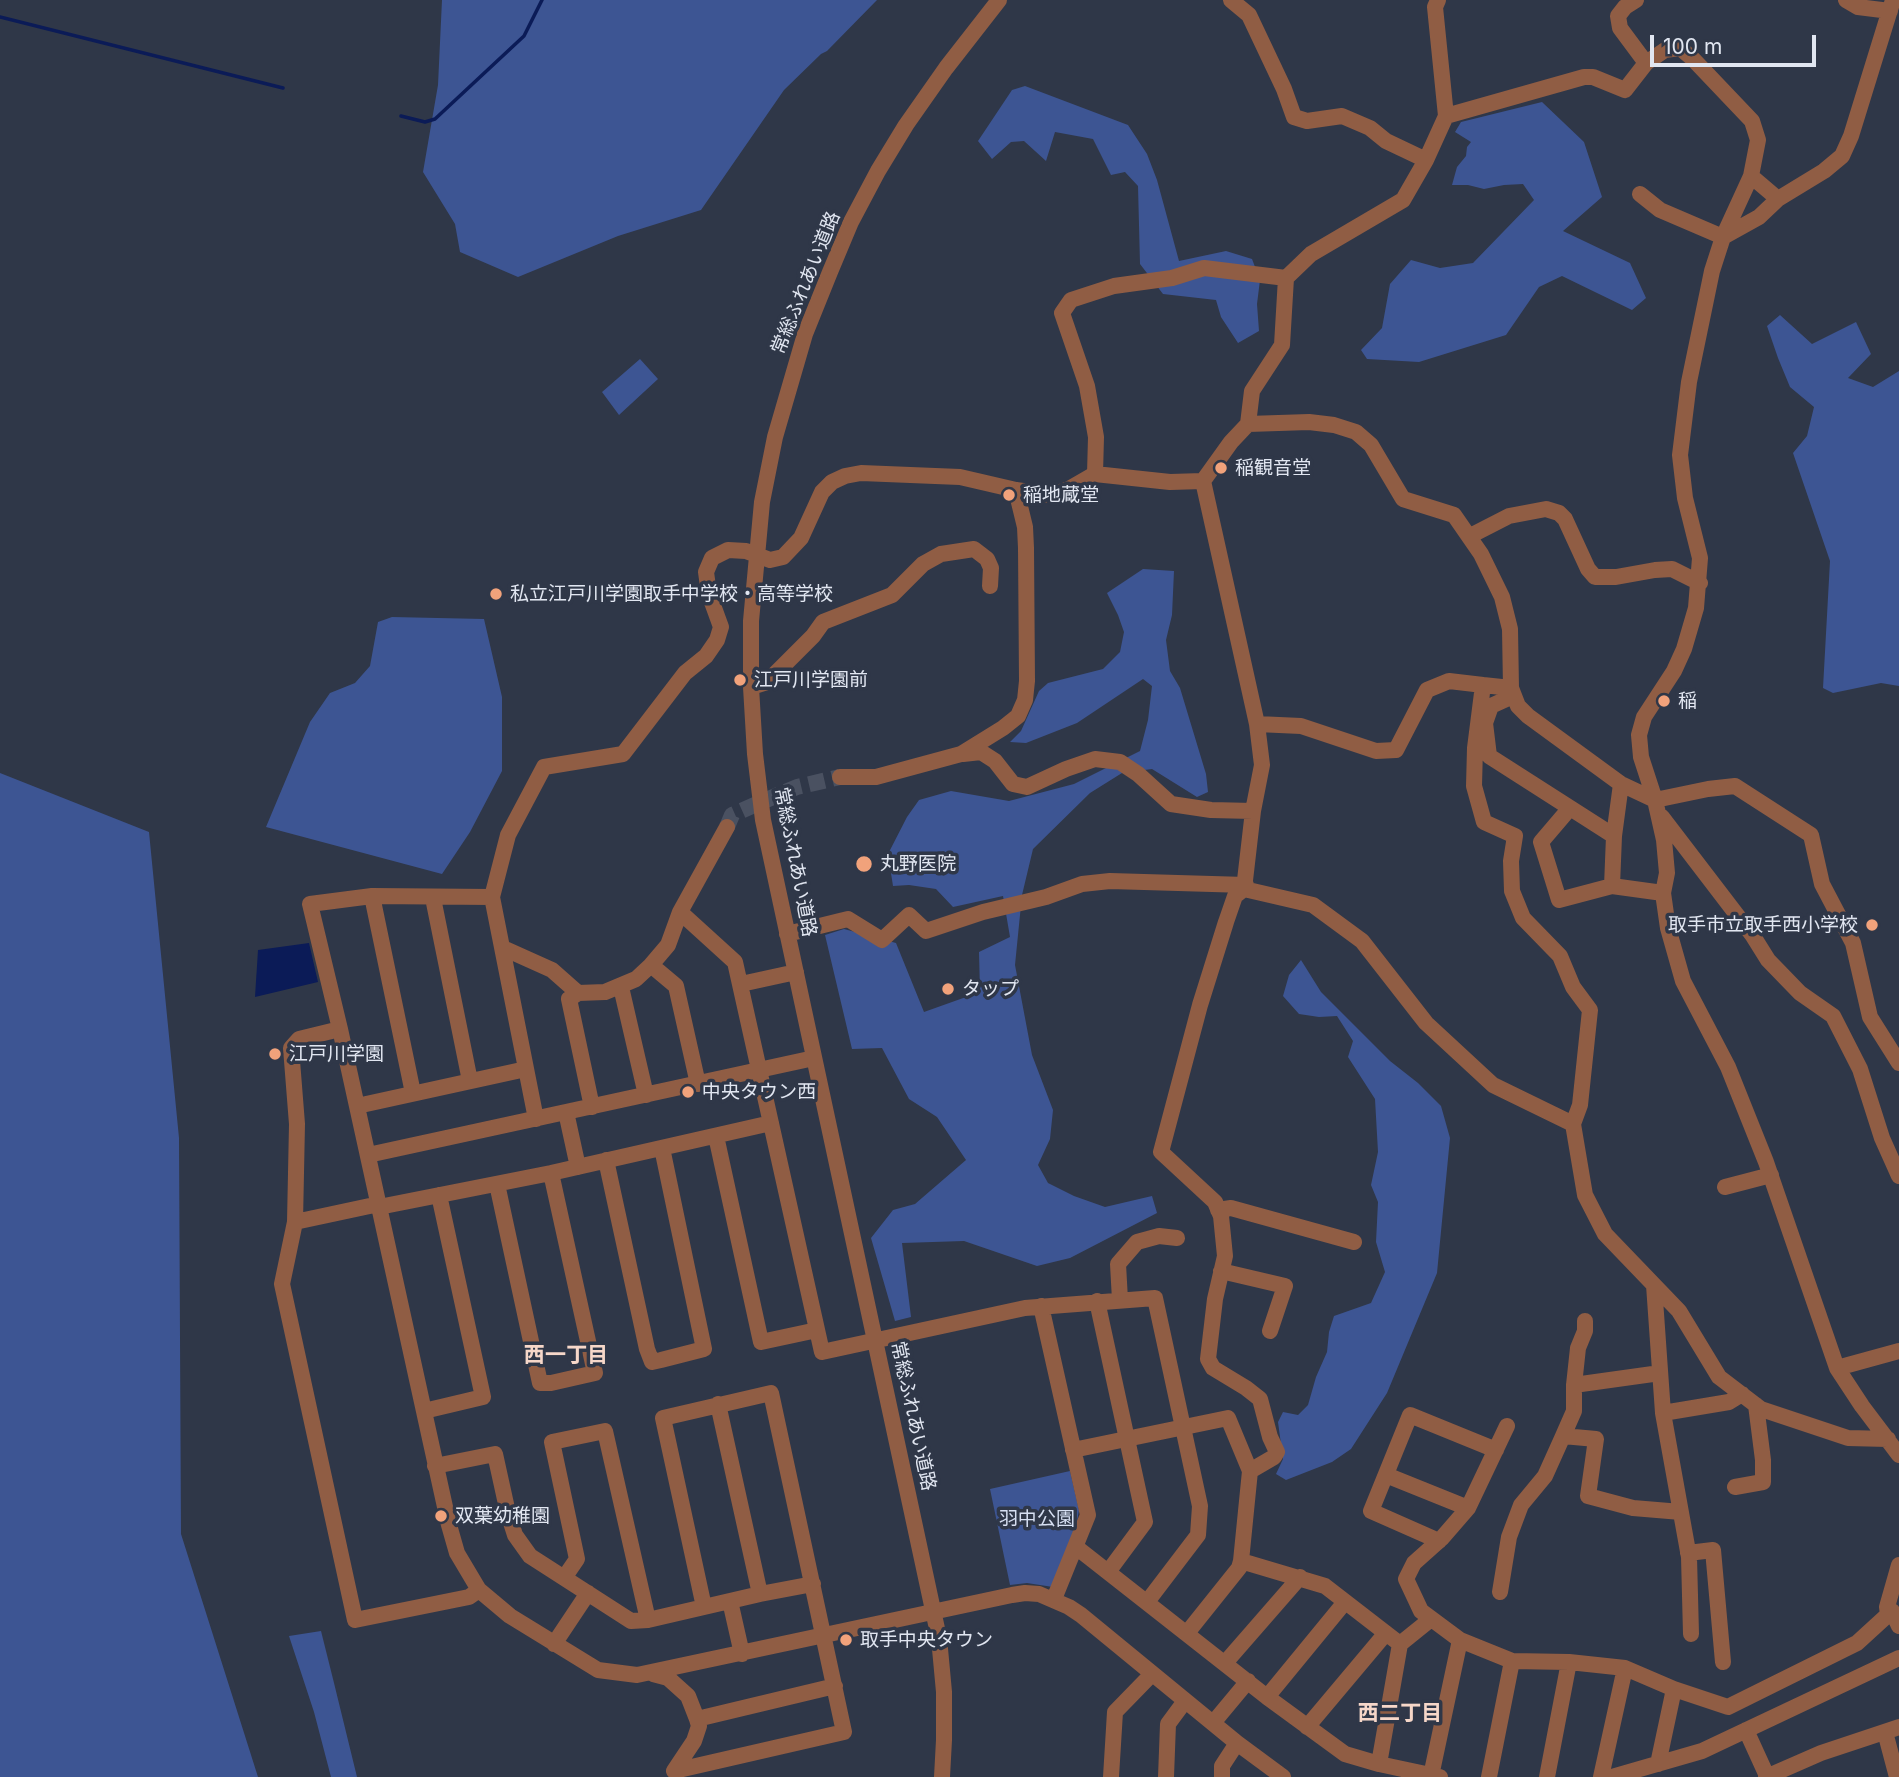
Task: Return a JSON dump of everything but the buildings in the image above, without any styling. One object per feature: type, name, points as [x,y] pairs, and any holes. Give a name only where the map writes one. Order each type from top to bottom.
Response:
[{"type":"street","name":"常総ふれあい道路","points":[[942,1777],[944,1692],[934,1613],[763,820],[755,754],[751,621],[762,502],[775,437],[805,334],[851,222],[878,171],[946,68],[999,0]]},
{"type":"street","points":[[1231,0],[1249,15],[1284,89],[1294,117],[1307,121],[1342,116],[1370,128],[1386,141],[1426,160]]},
{"type":"street","points":[[1250,1471],[1274,1457],[1277,1452],[1259,1399],[1213,1368],[1208,1359],[1215,1299],[1225,1256],[1222,1216],[1215,1202],[1161,1152],[1200,1005],[1226,922],[1235,896],[1245,887],[1262,765],[1257,724],[1203,481],[1231,442],[1248,424],[1252,391],[1282,345],[1286,278],[1311,254],[1403,200],[1426,160],[1446,116],[1435,7],[1438,0]]},
{"type":"street","points":[[1636,0],[1618,16],[1620,28],[1646,63]]},
{"type":"street","points":[[1723,237],[1759,217],[1778,198],[1824,171],[1842,156],[1851,136],[1892,6],[1858,7],[1846,0]]},
{"type":"street","points":[[1446,116],[1584,77],[1593,77],[1625,90],[1646,63],[1665,50],[1680,48],[1752,121],[1758,140],[1751,176],[1723,237],[1712,271],[1689,382],[1679,455],[1685,498],[1700,558],[1696,608],[1684,649],[1674,671],[1644,717],[1639,736],[1641,757],[1664,840],[1667,873],[1663,893],[1668,928],[1683,981],[1728,1067],[1771,1175],[1837,1368],[1899,1455]]},
{"type":"street","points":[[1751,176],[1778,198]]},
{"type":"street","points":[[1640,194],[1660,210],[1723,237]]},
{"type":"street","points":[[1095,474],[1096,437],[1087,386],[1062,313],[1071,300],[1114,286],[1172,278],[1204,268],[1286,278]]},
{"type":"street","points":[[1248,424],[1310,422],[1334,425],[1356,432],[1371,444],[1403,499],[1454,515],[1494,577],[1507,614],[1512,692],[1518,706],[1621,784],[1656,806],[1768,960],[1800,993],[1833,1016],[1860,1069],[1882,1138],[1899,1176]]},
{"type":"street","points":[[536,1119],[492,897],[508,835],[544,767],[623,754],[685,673],[706,656],[721,627],[709,594],[706,572],[712,558],[728,550],[746,551],[770,560],[783,556],[791,551],[801,538],[822,492],[832,482],[861,472],[960,477],[1051,495],[1069,489],[1095,474],[1170,482],[1203,481]]},
{"type":"street","points":[[961,754],[1018,716],[1025,700],[1026,548],[1025,527],[1016,490]]},
{"type":"street","points":[[1470,536],[1509,516],[1546,509],[1559,513],[1565,519],[1588,569],[1595,577],[1616,577],[1672,569],[1700,583]]},
{"type":"street","points":[[751,687],[767,682],[813,636],[823,622],[892,595],[923,564],[941,554],[974,549],[987,559],[991,568],[990,586]]},
{"type":"street","points":[[1257,724],[1301,726],[1376,751],[1396,750],[1427,690],[1449,681],[1512,692]]},
{"type":"street","points":[[1483,685],[1475,748],[1474,786],[1484,822],[1515,836],[1511,861],[1512,891],[1523,918],[1560,956],[1573,986],[1590,1010],[1580,1105],[1573,1124],[1586,1195],[1605,1234],[1679,1311],[1719,1377],[1761,1409],[1848,1438],[1888,1440]]},
{"type":"street","points":[[1512,692],[1491,706],[1485,723],[1489,756],[1614,836]]},
{"type":"street","points":[[839,777],[876,777],[961,754],[981,752],[995,761],[1013,785],[1027,787],[1066,769],[1095,760],[1120,762],[1138,774],[1171,804],[1211,810],[1254,811]]},
{"type":"street","points":[[1612,886],[1614,836],[1621,784]]},
{"type":"street","points":[[1656,806],[1708,789],[1735,786],[1811,835],[1822,884],[1853,943],[1870,1017],[1899,1063]]},
{"type":"street","points":[[1541,842],[1570,807]]},
{"type":"street","points":[[592,1107],[569,999],[578,993],[605,992],[621,987],[636,979],[650,965],[668,945],[680,912],[727,827]]},
{"type":"street","points":[[1514,841],[1541,842]]},
{"type":"street","points":[[1541,842],[1559,900],[1612,886],[1663,893]]},
{"type":"street","points":[[787,934],[848,919],[882,940],[909,915],[926,931],[983,912],[1100,881],[1245,887],[1313,905],[1362,941],[1426,1023],[1493,1085],[1573,1124]]},
{"type":"street","points":[[492,897],[372,896],[310,904],[340,1029],[435,1466],[455,1546],[468,1574],[480,1590],[503,1611],[554,1644],[598,1670],[615,1674],[651,1674],[1026,1593],[1054,1599],[1081,1615],[1237,1743],[1283,1777]]},
{"type":"street","points":[[372,896],[413,1093]]},
{"type":"street","points":[[433,898],[470,1081]]},
{"type":"street","points":[[680,912],[735,962],[822,1352],[1041,1306],[1155,1298],[1200,1506],[1198,1535],[1147,1602]]},
{"type":"street","points":[[503,948],[552,971],[578,993]]},
{"type":"street","points":[[650,965],[676,986],[698,1084]]},
{"type":"street","points":[[741,984],[796,972]]},
{"type":"street","points":[[621,987],[646,1095]]},
{"type":"street","points":[[340,1029],[299,1039],[291,1048],[297,1124],[295,1222],[282,1284],[355,1620],[469,1597],[480,1590]]},
{"type":"street","points":[[368,1156],[814,1058]]},
{"type":"street","points":[[357,1106],[526,1069]]},
{"type":"street","points":[[566,1112],[578,1167]]},
{"type":"street","points":[[295,1222],[551,1173],[771,1123]]},
{"type":"street","points":[[716,1136],[761,1342],[817,1330]]},
{"type":"street","points":[[606,1160],[652,1362],[704,1349],[662,1148]]},
{"type":"street","points":[[497,1184],[540,1383],[551,1383],[595,1373],[551,1173]]},
{"type":"street","points":[[1725,1187],[1771,1175]]},
{"type":"street","points":[[424,1412],[483,1397],[439,1195]]},
{"type":"street","points":[[1218,1210],[1231,1208],[1354,1242]]},
{"type":"street","points":[[1120,1300],[1118,1264],[1137,1242],[1159,1236],[1177,1238]]},
{"type":"street","points":[[1221,1271],[1285,1286],[1270,1331]]},
{"type":"street","points":[[1654,1285],[1663,1413],[1688,1553],[1691,1634]]},
{"type":"street","points":[[1097,1301],[1145,1522],[1108,1572]]},
{"type":"street","points":[[1041,1306],[1088,1515],[1054,1599]]},
{"type":"street","points":[[1500,1592],[1509,1537],[1521,1505],[1545,1476],[1574,1411],[1578,1348],[1585,1331],[1585,1321]]},
{"type":"street","points":[[1837,1368],[1899,1351]]},
{"type":"street","points":[[1574,1385],[1660,1373]]},
{"type":"street","points":[[651,1674],[668,1678],[682,1690],[693,1705],[699,1726],[694,1741],[674,1771],[844,1732],[771,1393],[663,1418],[704,1607]]},
{"type":"street","points":[[1663,1413],[1729,1402],[1742,1394]]},
{"type":"street","points":[[718,1404],[760,1594]]},
{"type":"street","points":[[1735,1487],[1763,1482],[1756,1405]]},
{"type":"street","points":[[1439,1541],[1371,1511],[1410,1415],[1496,1450]]},
{"type":"street","points":[[1073,1450],[1228,1418],[1250,1471],[1241,1561],[1239,1568],[1187,1633]]},
{"type":"street","points":[[1507,1426],[1468,1508],[1439,1541],[1414,1563],[1406,1579],[1421,1611],[1431,1619],[1460,1640],[1512,1661],[1569,1662],[1625,1668],[1674,1689],[1728,1707],[1857,1643],[1894,1620],[1887,1607],[1899,1564]]},
{"type":"street","points":[[564,1578],[577,1559],[552,1443],[605,1431],[648,1620]]},
{"type":"street","points":[[1563,1436],[1596,1439],[1588,1496],[1633,1508],[1681,1511]]},
{"type":"street","points":[[435,1466],[495,1454],[508,1513],[516,1535],[530,1556],[631,1621],[648,1620],[813,1584]]},
{"type":"street","points":[[1386,1475],[1468,1508]]},
{"type":"street","points":[[1076,1547],[1267,1697],[1345,1754],[1407,1774],[1436,1777],[1460,1640]]},
{"type":"street","points":[[1688,1553],[1713,1550],[1723,1662]]},
{"type":"street","points":[[1241,1561],[1325,1586],[1400,1644]]},
{"type":"street","points":[[1225,1663],[1300,1577]]},
{"type":"street","points":[[554,1644],[588,1593]]},
{"type":"street","points":[[730,1601],[742,1654]]},
{"type":"street","points":[[1267,1697],[1345,1602]]},
{"type":"street","points":[[1379,1764],[1400,1644],[1431,1619]]},
{"type":"street","points":[[1307,1727],[1386,1633]]},
{"type":"street","points":[[1612,1777],[1702,1751],[1899,1658]]},
{"type":"street","points":[[1489,1777],[1512,1661]]},
{"type":"street","points":[[1547,1777],[1569,1662]]},
{"type":"street","points":[[1601,1777],[1625,1668]]},
{"type":"street","points":[[1111,1777],[1115,1712],[1152,1674]]},
{"type":"street","points":[[1213,1723],[1248,1681]]},
{"type":"street","points":[[697,1719],[835,1686]]},
{"type":"street","points":[[1658,1764],[1674,1689]]},
{"type":"street","points":[[1166,1777],[1168,1724],[1185,1701]]},
{"type":"street","points":[[1746,1730],[1767,1777],[1821,1754],[1892,1730],[1897,1777]]},
{"type":"street","points":[[1222,1777],[1222,1766],[1237,1743]]},
{"type":"green space","points":[[442,0],[877,0],[784,90],[701,210],[618,236],[518,277],[460,252],[455,224],[423,172],[438,85]]},
{"type":"green space","points":[[1025,86],[1128,125],[1147,154],[1157,180],[1179,261],[1226,251],[1252,259],[1260,280],[1257,304],[1259,331],[1238,343],[1221,317],[1216,300],[1163,294],[1140,264],[1138,186],[1125,172],[1111,175],[1093,139],[1055,132],[1046,161],[1024,141],[1011,142],[992,159],[978,141],[1012,90]]},
{"type":"green space","points":[[1542,102],[1584,142],[1602,197],[1563,231],[1630,263],[1646,298],[1632,310],[1562,276],[1539,287],[1506,335],[1419,362],[1367,359],[1361,350],[1382,328],[1390,284],[1411,260],[1440,268],[1473,263],[1534,200],[1523,184],[1484,189],[1452,185],[1457,167],[1466,156],[1471,142],[1455,132],[1461,122]]},
{"type":"green space","points":[[1780,315],[1812,344],[1856,322],[1871,354],[1848,378],[1873,387],[1899,371],[1899,686],[1881,683],[1833,693],[1823,688],[1830,561],[1793,453],[1807,436],[1814,407],[1790,387],[1778,358],[1767,326]]},
{"type":"green space","points":[[640,359],[658,379],[619,415],[602,392]]},
{"type":"green space","points":[[1143,569],[1174,571],[1172,615],[1166,640],[1170,671],[1180,688],[1206,774],[1208,792],[1197,797],[1152,769],[1122,773],[1090,793],[1033,849],[1022,895],[1015,965],[1032,1055],[1053,1110],[1050,1139],[1038,1165],[1048,1183],[1105,1207],[1152,1196],[1157,1213],[1070,1258],[1037,1266],[964,1241],[902,1243],[911,1317],[895,1321],[871,1238],[893,1210],[915,1204],[966,1160],[937,1117],[909,1099],[882,1048],[852,1049],[825,935],[844,929],[896,943],[924,1012],[980,992],[979,952],[1010,937],[1003,896],[953,907],[936,889],[909,885],[893,886],[888,854],[919,800],[951,791],[1009,801],[1074,784],[1140,751],[1148,720],[1152,686],[1143,679],[1077,723],[1026,743],[1010,742],[1021,731],[1039,691],[1048,683],[1103,669],[1120,652],[1124,632],[1107,593]]},
{"type":"green space","points":[[392,617],[484,619],[502,697],[502,771],[470,832],[442,874],[266,827],[310,722],[330,693],[355,683],[370,666],[378,622]]},
{"type":"green space","points":[[0,773],[149,832],[179,1138],[181,1534],[258,1777],[0,1777]]},
{"type":"green space","points":[[1301,960],[1321,992],[1390,1061],[1441,1106],[1450,1138],[1437,1273],[1387,1393],[1351,1449],[1332,1462],[1286,1480],[1276,1474],[1283,1459],[1278,1422],[1283,1412],[1298,1415],[1308,1405],[1327,1352],[1334,1316],[1371,1303],[1385,1272],[1376,1242],[1378,1202],[1371,1185],[1378,1152],[1375,1099],[1348,1057],[1353,1041],[1337,1016],[1299,1014],[1283,996],[1289,975]]},
{"type":"green space","name":"羽中公園","points":[[1070,1471],[1079,1510],[1075,1533],[1053,1587],[1027,1583],[1010,1585],[990,1489]]},
{"type":"green space","points":[[321,1631],[357,1777],[331,1777],[314,1712],[289,1636]]},
{"type":"shaded area","points":[[309,943],[318,982],[255,997],[258,950]]},
{"type":"waterway","points":[[401,116],[425,122],[435,119],[524,36],[542,0]]},
{"type":"waterway","points":[[0,17],[283,88]]},
{"type":"tunnel","points":[[727,827],[732,815],[759,803],[797,787],[840,777]]},
{"type":"place","name":"稲観音堂","points":[[1221,468]]},
{"type":"place","name":"稲地蔵堂","points":[[1009,495]]},
{"type":"place","name":"私立江戸川学園取手中学校・高等学校","points":[[496,594]]},
{"type":"place","name":"江戸川学園前","points":[[740,680]]},
{"type":"place","name":"稲","points":[[1664,701]]},
{"type":"place","name":"丸野医院","points":[[864,864]]},
{"type":"place","name":"取手市立取手西小学校","points":[[1872,925]]},
{"type":"place","name":"タップ","points":[[948,989]]},
{"type":"place","name":"江戸川学園","points":[[275,1054]]},
{"type":"place","name":"中央タウン西","points":[[688,1092]]},
{"type":"place","name":"双葉幼稚園","points":[[441,1516]]},
{"type":"place","name":"取手中央タウン","points":[[846,1640]]},
{"type":"district","name":"西一丁目","points":[[566,1356]]},
{"type":"district","name":"西二丁目","points":[[1400,1714]]}]
